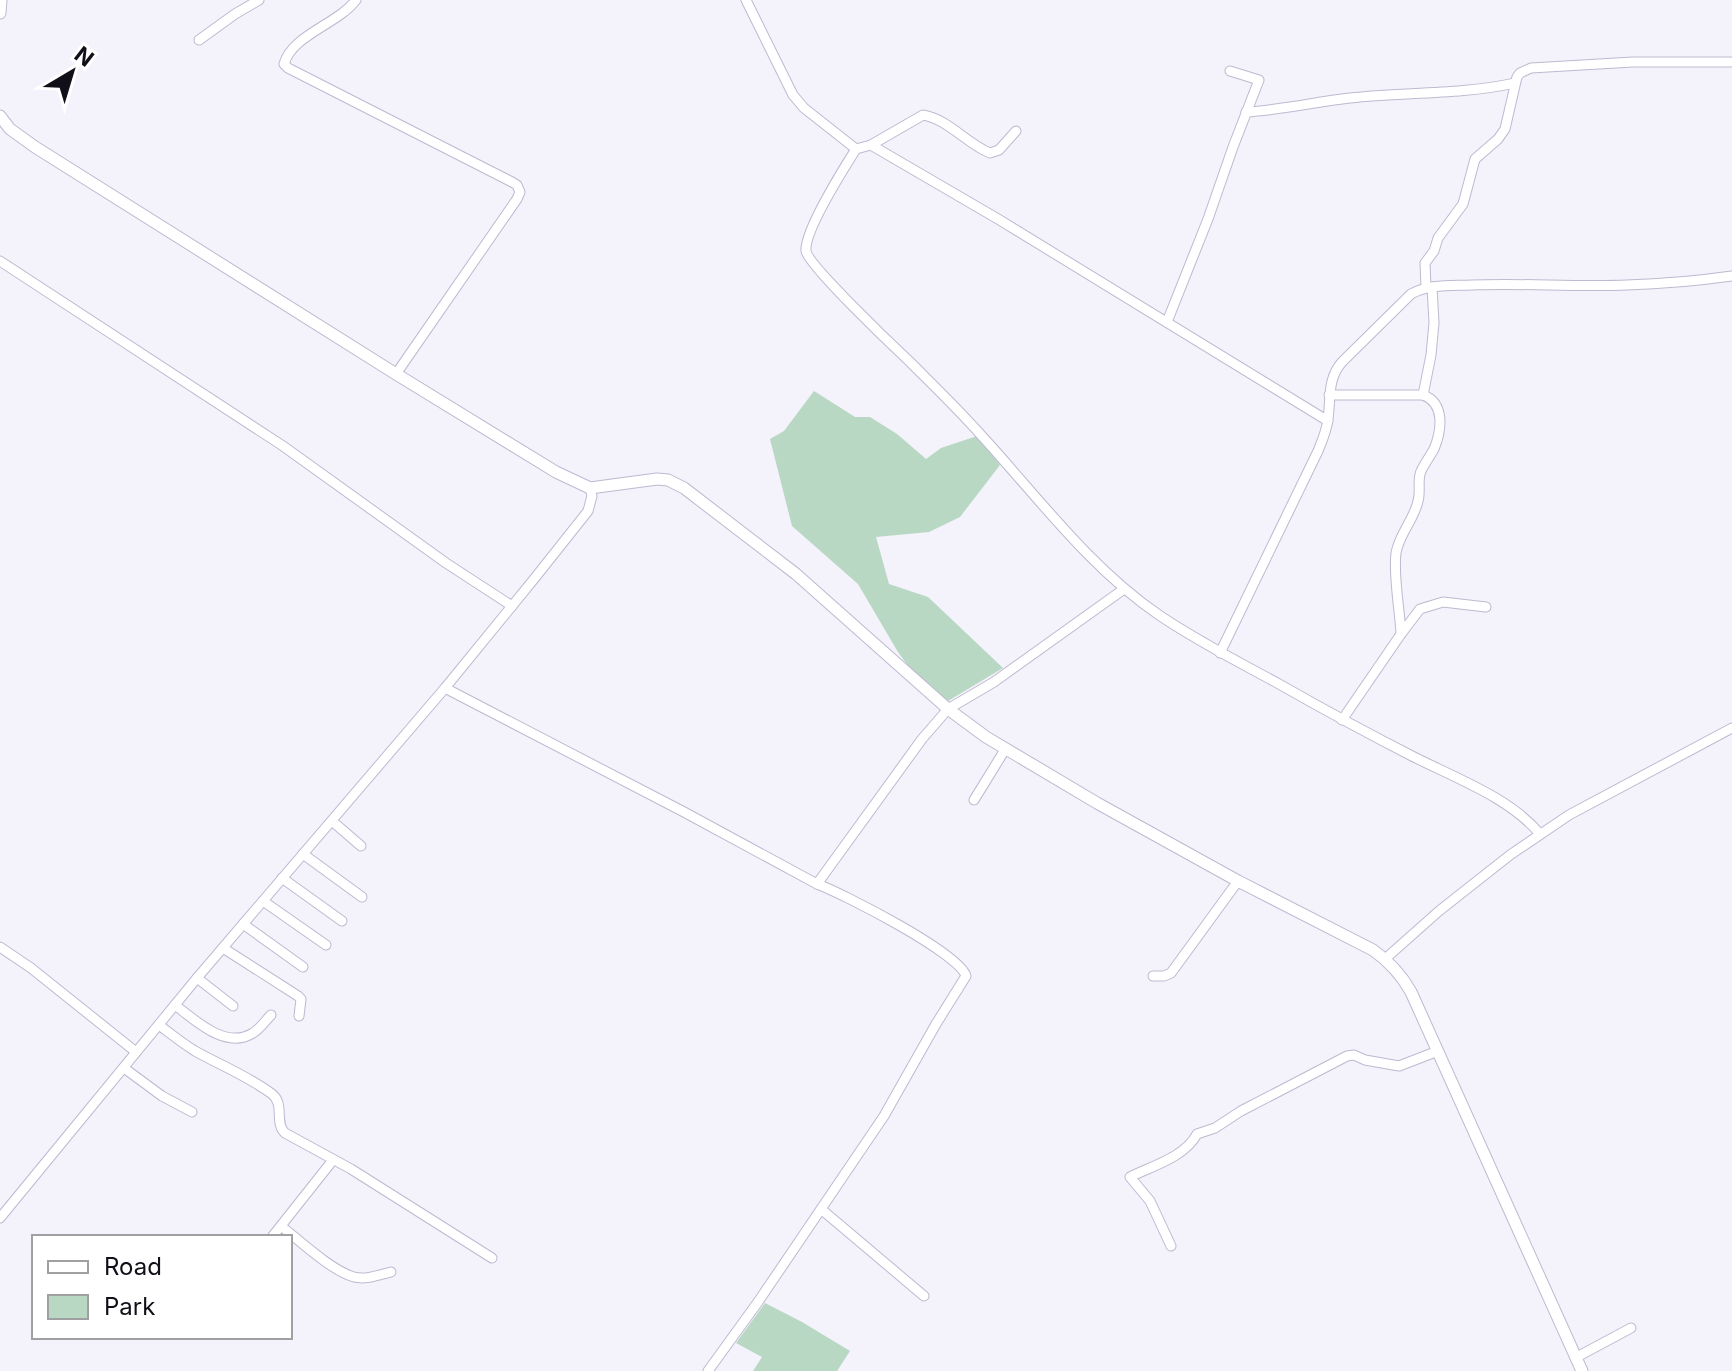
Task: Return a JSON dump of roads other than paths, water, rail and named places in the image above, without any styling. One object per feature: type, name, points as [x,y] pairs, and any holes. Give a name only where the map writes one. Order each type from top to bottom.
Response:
[{"type":"street","points":[[0,13],[1,0]]},
{"type":"street","points":[[199,40],[259,0]]},
{"type":"street","points":[[356,0],[295,46],[284,64],[512,182],[520,192],[396,374]]},
{"type":"street","points":[[746,0],[793,95],[804,108],[856,149]]},
{"type":"street","points":[[1423,395],[1434,323],[1425,263],[1434,251],[1438,238],[1463,204],[1475,159],[1505,129],[1520,73],[1531,68],[1633,62],[1732,62]]},
{"type":"street","points":[[1167,322],[1259,80],[1230,71]]},
{"type":"street","points":[[1246,112],[1350,98],[1462,91],[1515,83]]},
{"type":"street","points":[[1016,131],[999,150],[990,153],[933,117],[923,115],[871,145],[856,149],[811,231],[807,256],[954,406],[1036,499],[1124,589],[1220,653],[1342,720],[1490,795],[1528,819],[1540,834]]},
{"type":"street","points":[[0,116],[10,129],[35,147],[556,472],[590,488],[657,479],[668,480],[684,488],[796,574],[948,709],[986,737],[1097,803],[1385,959],[1403,979],[1438,1051],[1582,1371]]},
{"type":"street","points":[[871,145],[1328,421]]},
{"type":"street","points":[[0,261],[271,438],[446,563],[512,606]]},
{"type":"street","points":[[1220,653],[1318,451],[1328,421],[1329,395],[1337,368],[1411,294],[1429,287],[1626,286],[1732,276]]},
{"type":"street","points":[[1329,395],[1423,395],[1432,400],[1439,411],[1440,423],[1434,447],[1420,475],[1417,506],[1397,551],[1395,568],[1401,634]]},
{"type":"street","points":[[0,1218],[197,978],[512,606],[588,511],[592,496],[590,488]]},
{"type":"street","points":[[817,884],[922,739],[948,709],[994,682],[1124,589]]},
{"type":"street","points":[[1342,720],[1420,609],[1436,603],[1454,602],[1486,607]]},
{"type":"street","points":[[445,688],[873,911],[930,945],[963,969],[966,976],[884,1116],[708,1371]]},
{"type":"street","points":[[1385,959],[1439,911],[1540,834],[1569,815],[1732,728]]},
{"type":"street","points":[[974,800],[1006,748]]},
{"type":"street","points":[[332,821],[361,846]]},
{"type":"street","points":[[303,854],[362,897]]},
{"type":"street","points":[[282,878],[342,921]]},
{"type":"street","points":[[1153,976],[1171,973],[1238,881]]},
{"type":"street","points":[[263,901],[326,945]]},
{"type":"street","points":[[243,924],[303,967]]},
{"type":"street","points":[[0,947],[136,1052]]},
{"type":"street","points":[[223,948],[298,996],[301,1002],[299,1016]]},
{"type":"street","points":[[197,978],[233,1006]]},
{"type":"street","points":[[175,1005],[224,1038],[234,1039],[251,1034],[271,1015]]},
{"type":"street","points":[[159,1025],[182,1043],[274,1095],[281,1130],[351,1169],[492,1258]]},
{"type":"street","points":[[1171,1246],[1150,1201],[1130,1177],[1175,1155],[1193,1142],[1197,1134],[1215,1128],[1241,1111],[1347,1056],[1399,1066],[1438,1051]]},
{"type":"street","points":[[124,1068],[162,1096],[192,1112]]},
{"type":"street","points":[[274,1235],[333,1160]]},
{"type":"street","points":[[821,1209],[924,1296]]},
{"type":"street","points":[[281,1226],[328,1263],[355,1277],[391,1272]]},
{"type":"street","points":[[1575,1358],[1631,1328]]}]
